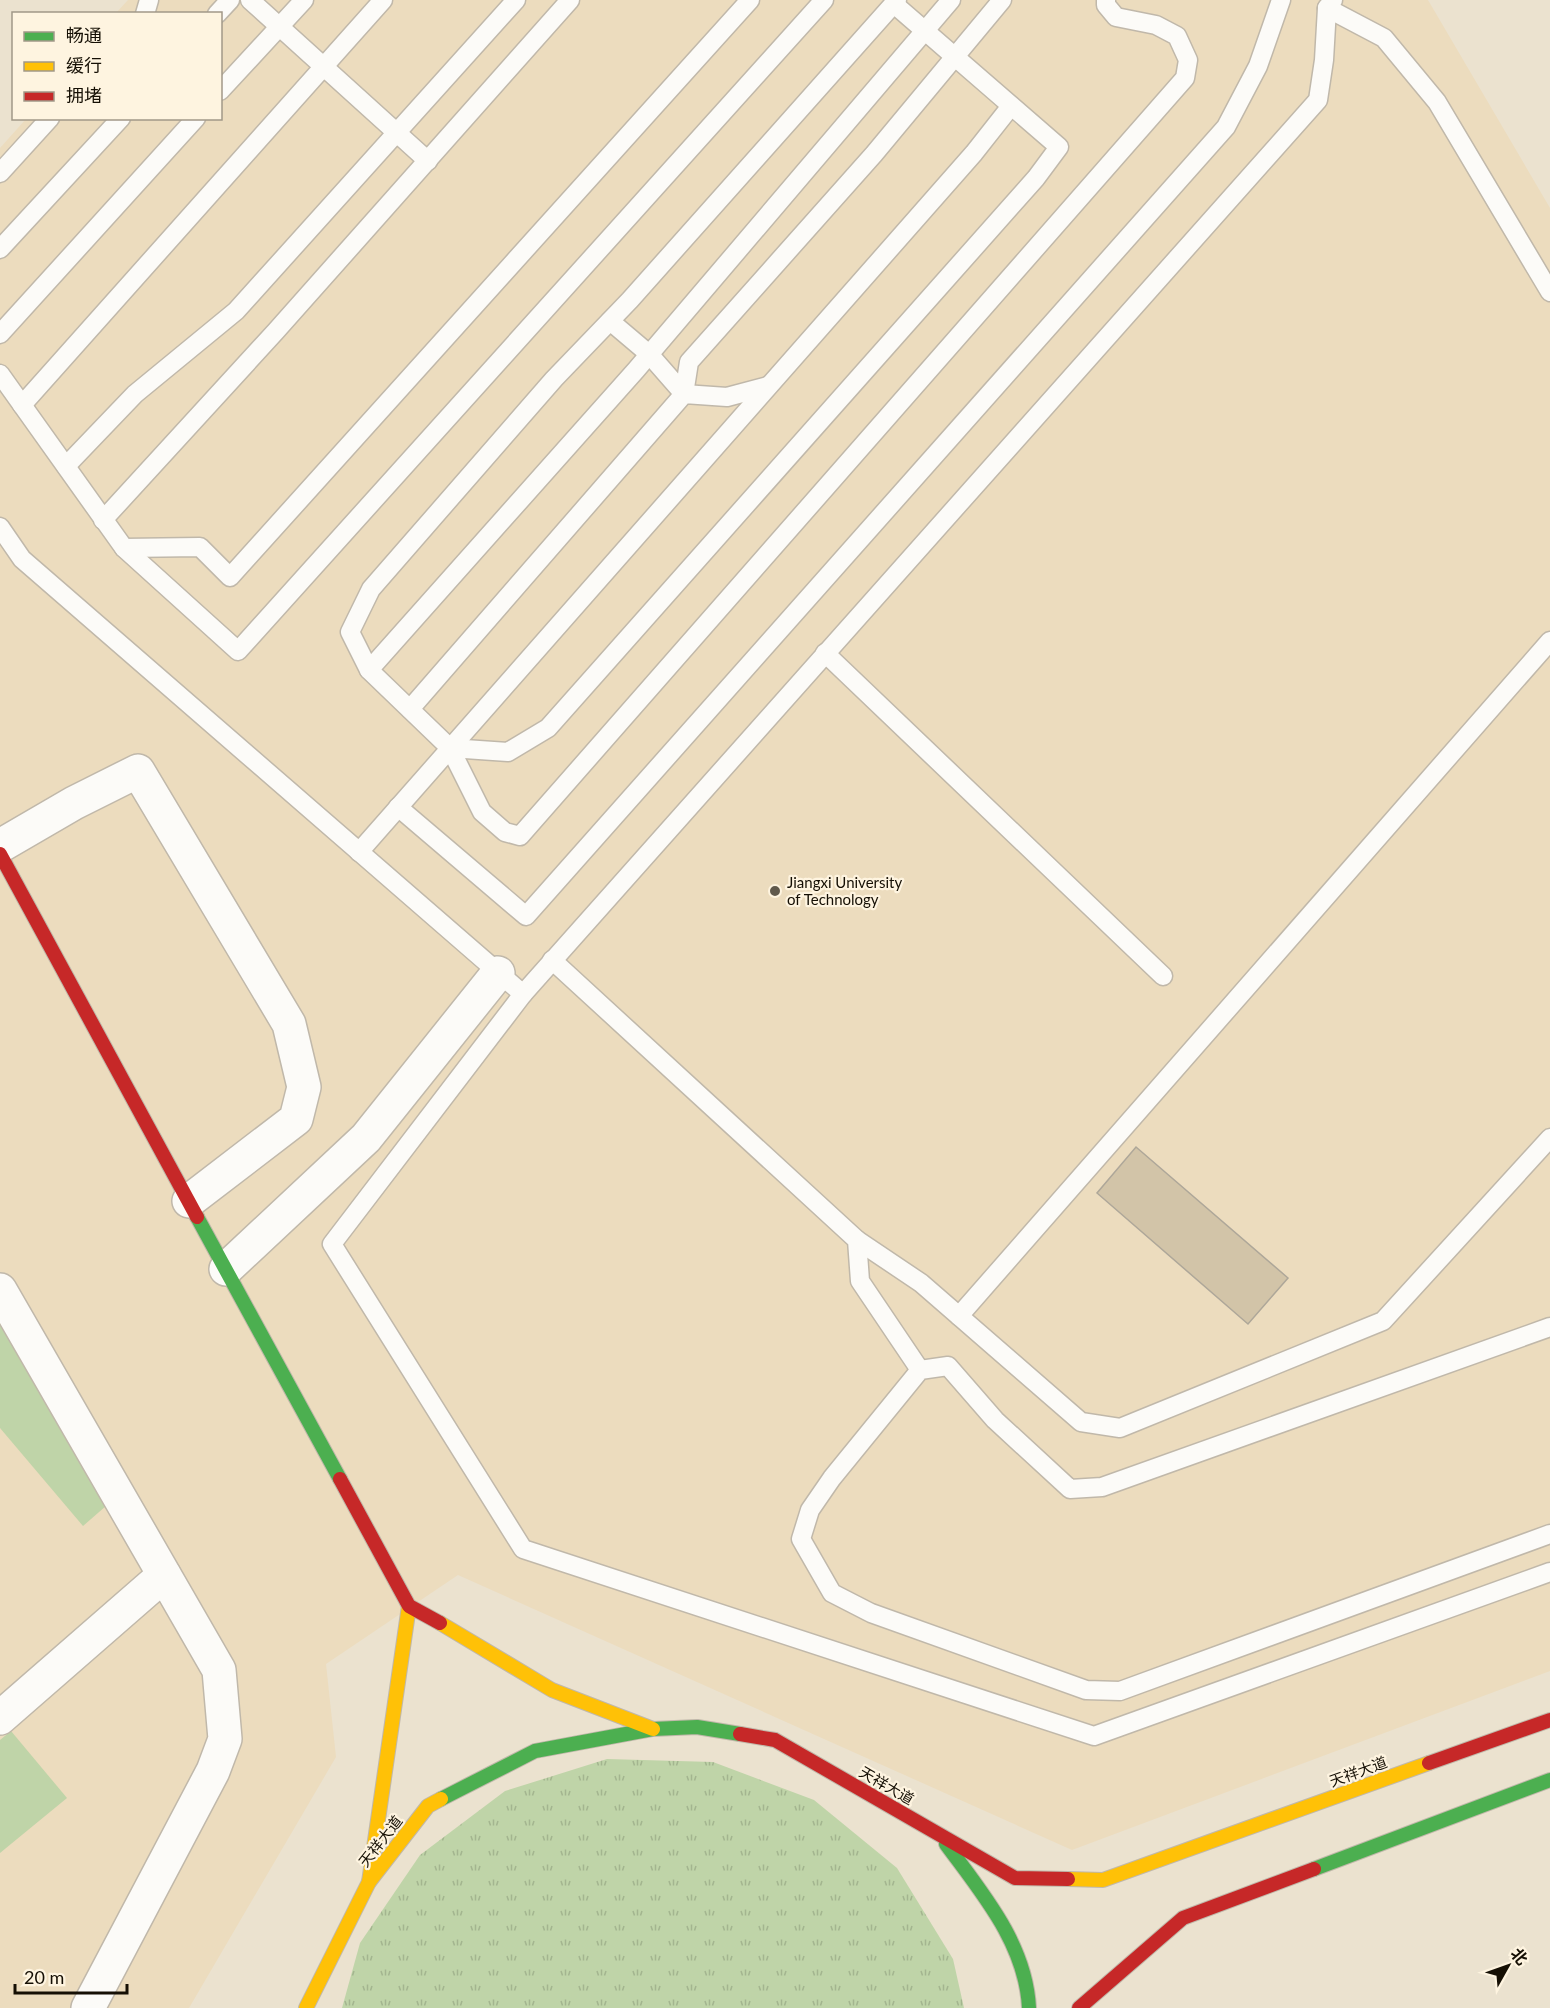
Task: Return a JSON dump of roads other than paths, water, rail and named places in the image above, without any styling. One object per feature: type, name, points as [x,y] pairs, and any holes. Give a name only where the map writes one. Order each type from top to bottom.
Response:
[{"type":"main road","points":[[0,854],[409,1606],[474,1642],[552,1690],[653,1729]]},
{"type":"main road","points":[[369,1882],[385,1791],[392,1709],[409,1606]]},
{"type":"main road","name":"天祥大道","points":[[306,2008],[369,1882],[428,1806],[535,1751],[653,1729],[697,1727],[775,1740],[1015,1878],[1104,1880],[1550,1720]]},
{"type":"main road","points":[[1079,2008],[1183,1918],[1550,1780]]},
{"type":"main road","points":[[938,1833],[993,1907],[1016,1948],[1030,1998],[1029,2008]]},
{"type":"street","points":[[0,846],[74,803],[138,771],[290,1024],[304,1087],[296,1119],[189,1201]]},
{"type":"street","points":[[226,1269],[366,1138],[510,983]]},
{"type":"street","points":[[0,1290],[219,1670],[225,1739],[213,1771],[88,2008]]},
{"type":"street","points":[[0,1718],[164,1575]]},
{"type":"lane","points":[[219,12],[230,0]]},
{"type":"lane","points":[[250,0],[428,161]]},
{"type":"lane","points":[[222,90],[304,0]]},
{"type":"lane","points":[[22,405],[383,0]]},
{"type":"lane","points":[[66,466],[135,394],[236,311],[516,0]]},
{"type":"lane","points":[[104,520],[570,0]]},
{"type":"lane","points":[[124,548],[200,547],[230,577],[750,0]]},
{"type":"lane","points":[[0,374],[124,548],[238,651],[824,0]]},
{"type":"lane","points":[[369,670],[649,354],[951,0]]},
{"type":"lane","points":[[410,709],[684,394],[689,362],[874,154],[1002,0]]},
{"type":"lane","points":[[450,748],[508,752],[548,728],[1036,178],[1059,147],[924,31],[896,2],[610,321],[554,379],[371,589],[350,632],[369,670],[450,748],[482,812],[506,832],[520,836],[1185,78],[1188,60],[1177,36],[1156,25],[1116,17],[1106,5],[1106,0]]},
{"type":"lane","points":[[398,807],[526,916],[1226,127],[1258,66],[1281,0]]},
{"type":"lane","points":[[1550,292],[1437,102],[1384,38],[1330,4],[1318,100],[552,960],[510,983],[332,1244],[524,1549],[1094,1736],[1550,1572]]},
{"type":"lane","points":[[359,852],[974,153],[1011,106]]},
{"type":"lane","points":[[0,173],[48,120]]},
{"type":"lane","points":[[0,249],[119,120]]},
{"type":"lane","points":[[0,334],[194,120]]},
{"type":"lane","points":[[610,321],[649,354],[684,394],[727,397],[768,386]]},
{"type":"lane","points":[[0,527],[22,560],[510,983]]},
{"type":"lane","points":[[959,1316],[1550,641]]},
{"type":"lane","points":[[825,653],[1163,976]]},
{"type":"lane","points":[[552,960],[857,1240],[921,1283],[1081,1422],[1120,1428],[1383,1321],[1550,1138]]},
{"type":"lane","points":[[857,1240],[860,1281],[920,1370]]},
{"type":"lane","points":[[1550,1327],[1139,1474],[1091,1487],[1070,1489],[995,1420],[948,1366],[920,1370],[832,1478],[810,1510],[801,1539],[832,1593],[871,1613],[1086,1690],[1120,1691],[1550,1534]]},
{"type":"place","name":"Jiangxi University of Technology","points":[[775,891]]}]
